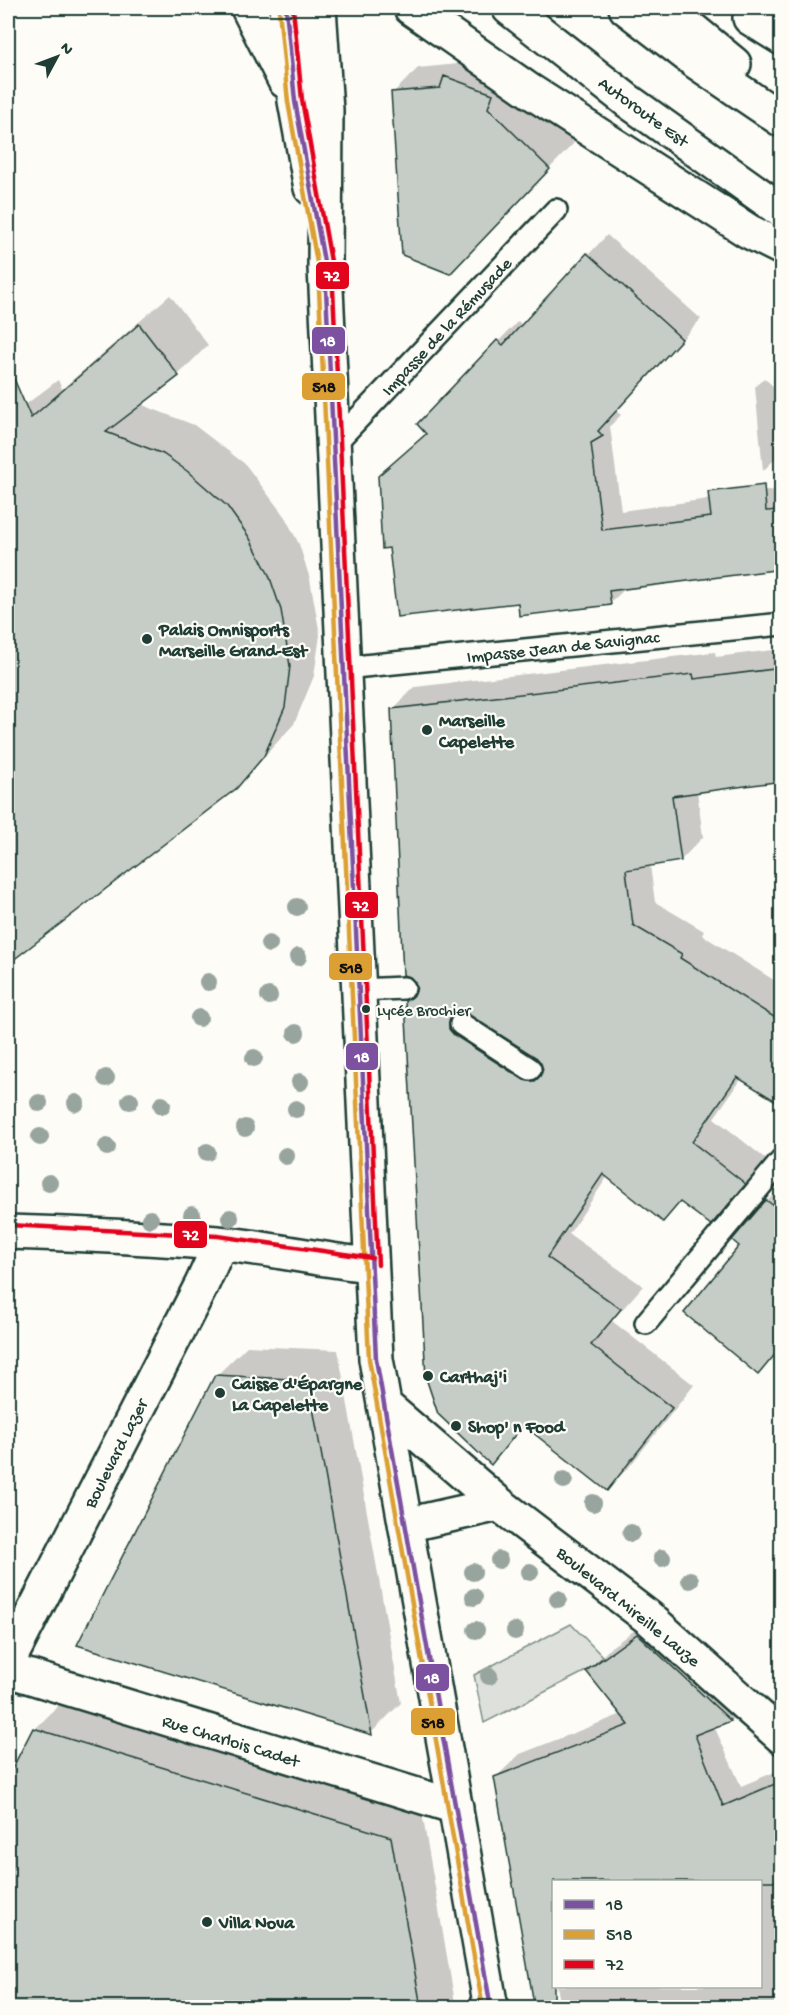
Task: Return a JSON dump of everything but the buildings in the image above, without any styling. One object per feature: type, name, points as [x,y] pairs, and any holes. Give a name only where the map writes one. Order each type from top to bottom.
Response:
[{"type":"main road","points":[[248,8],[295,102]]},
{"type":"main road","points":[[286,8],[295,102],[325,267]]},
{"type":"main road","points":[[319,8],[326,110],[325,267],[376,1359],[491,2007]]},
{"type":"main road","points":[[411,8],[540,97],[748,231],[782,248]]},
{"type":"main road","name":"Autoroute Est","points":[[509,8],[628,101],[782,211]]},
{"type":"main road","points":[[626,8],[695,61],[782,120]]},
{"type":"main road","points":[[666,8],[782,103]]},
{"type":"main road","points":[[748,11],[782,38]]},
{"type":"main road","points":[[8,1232],[108,1235],[220,1244],[311,1259],[371,1265]]},
{"type":"main road","name":"Boulevard Lazer","points":[[8,1662],[202,1284],[220,1244]]},
{"type":"main road","name":"Boulevard Mireille Lauze","points":[[384,1405],[499,1504],[649,1618],[782,1737]]},
{"type":"main road","points":[[405,1525],[499,1504]]},
{"type":"main road","name":"Rue Charlois Cadet","points":[[8,1670],[456,1807]]},
{"type":"lane","name":"Impasse de la Rémusade","points":[[335,443],[556,210]]},
{"type":"lane","name":"Impasse Jean de Savignac","points":[[345,668],[782,624]]},
{"type":"lane","points":[[358,990],[404,988]]},
{"type":"lane","points":[[461,1024],[531,1069]]},
{"type":"lane","points":[[646,1323],[782,1160]]},
{"type":"shaded area","points":[[571,1624],[603,1657],[586,1671],[484,1723],[474,1675]]},
{"type":"transit line","name":"18","points":[[286,8],[295,101],[325,267],[376,1359],[491,2008]]},
{"type":"transit line","name":"72","points":[[293,8],[302,100],[332,267],[378,1265]]},
{"type":"transit line","name":"518","points":[[279,9],[288,102],[318,268],[369,1359],[483,2008]]},
{"type":"transit line","name":"72","points":[[8,1225],[218,1236],[372,1258]]},
{"type":"place","name":"Palais Omnisports Marseille Grand-Est","points":[[147,639]]},
{"type":"place","name":"Marseille Capelette","points":[[427,730]]},
{"type":"place","name":"Lycée Brochier","points":[[366,1009]]},
{"type":"place","name":"Carthaj'i","points":[[428,1376]]},
{"type":"place","name":"Caisse d'Épargne La Capelette","points":[[220,1393]]},
{"type":"place","name":"Shop' n Food","points":[[456,1426]]},
{"type":"place","name":"Villa Nova","points":[[207,1922]]}]
